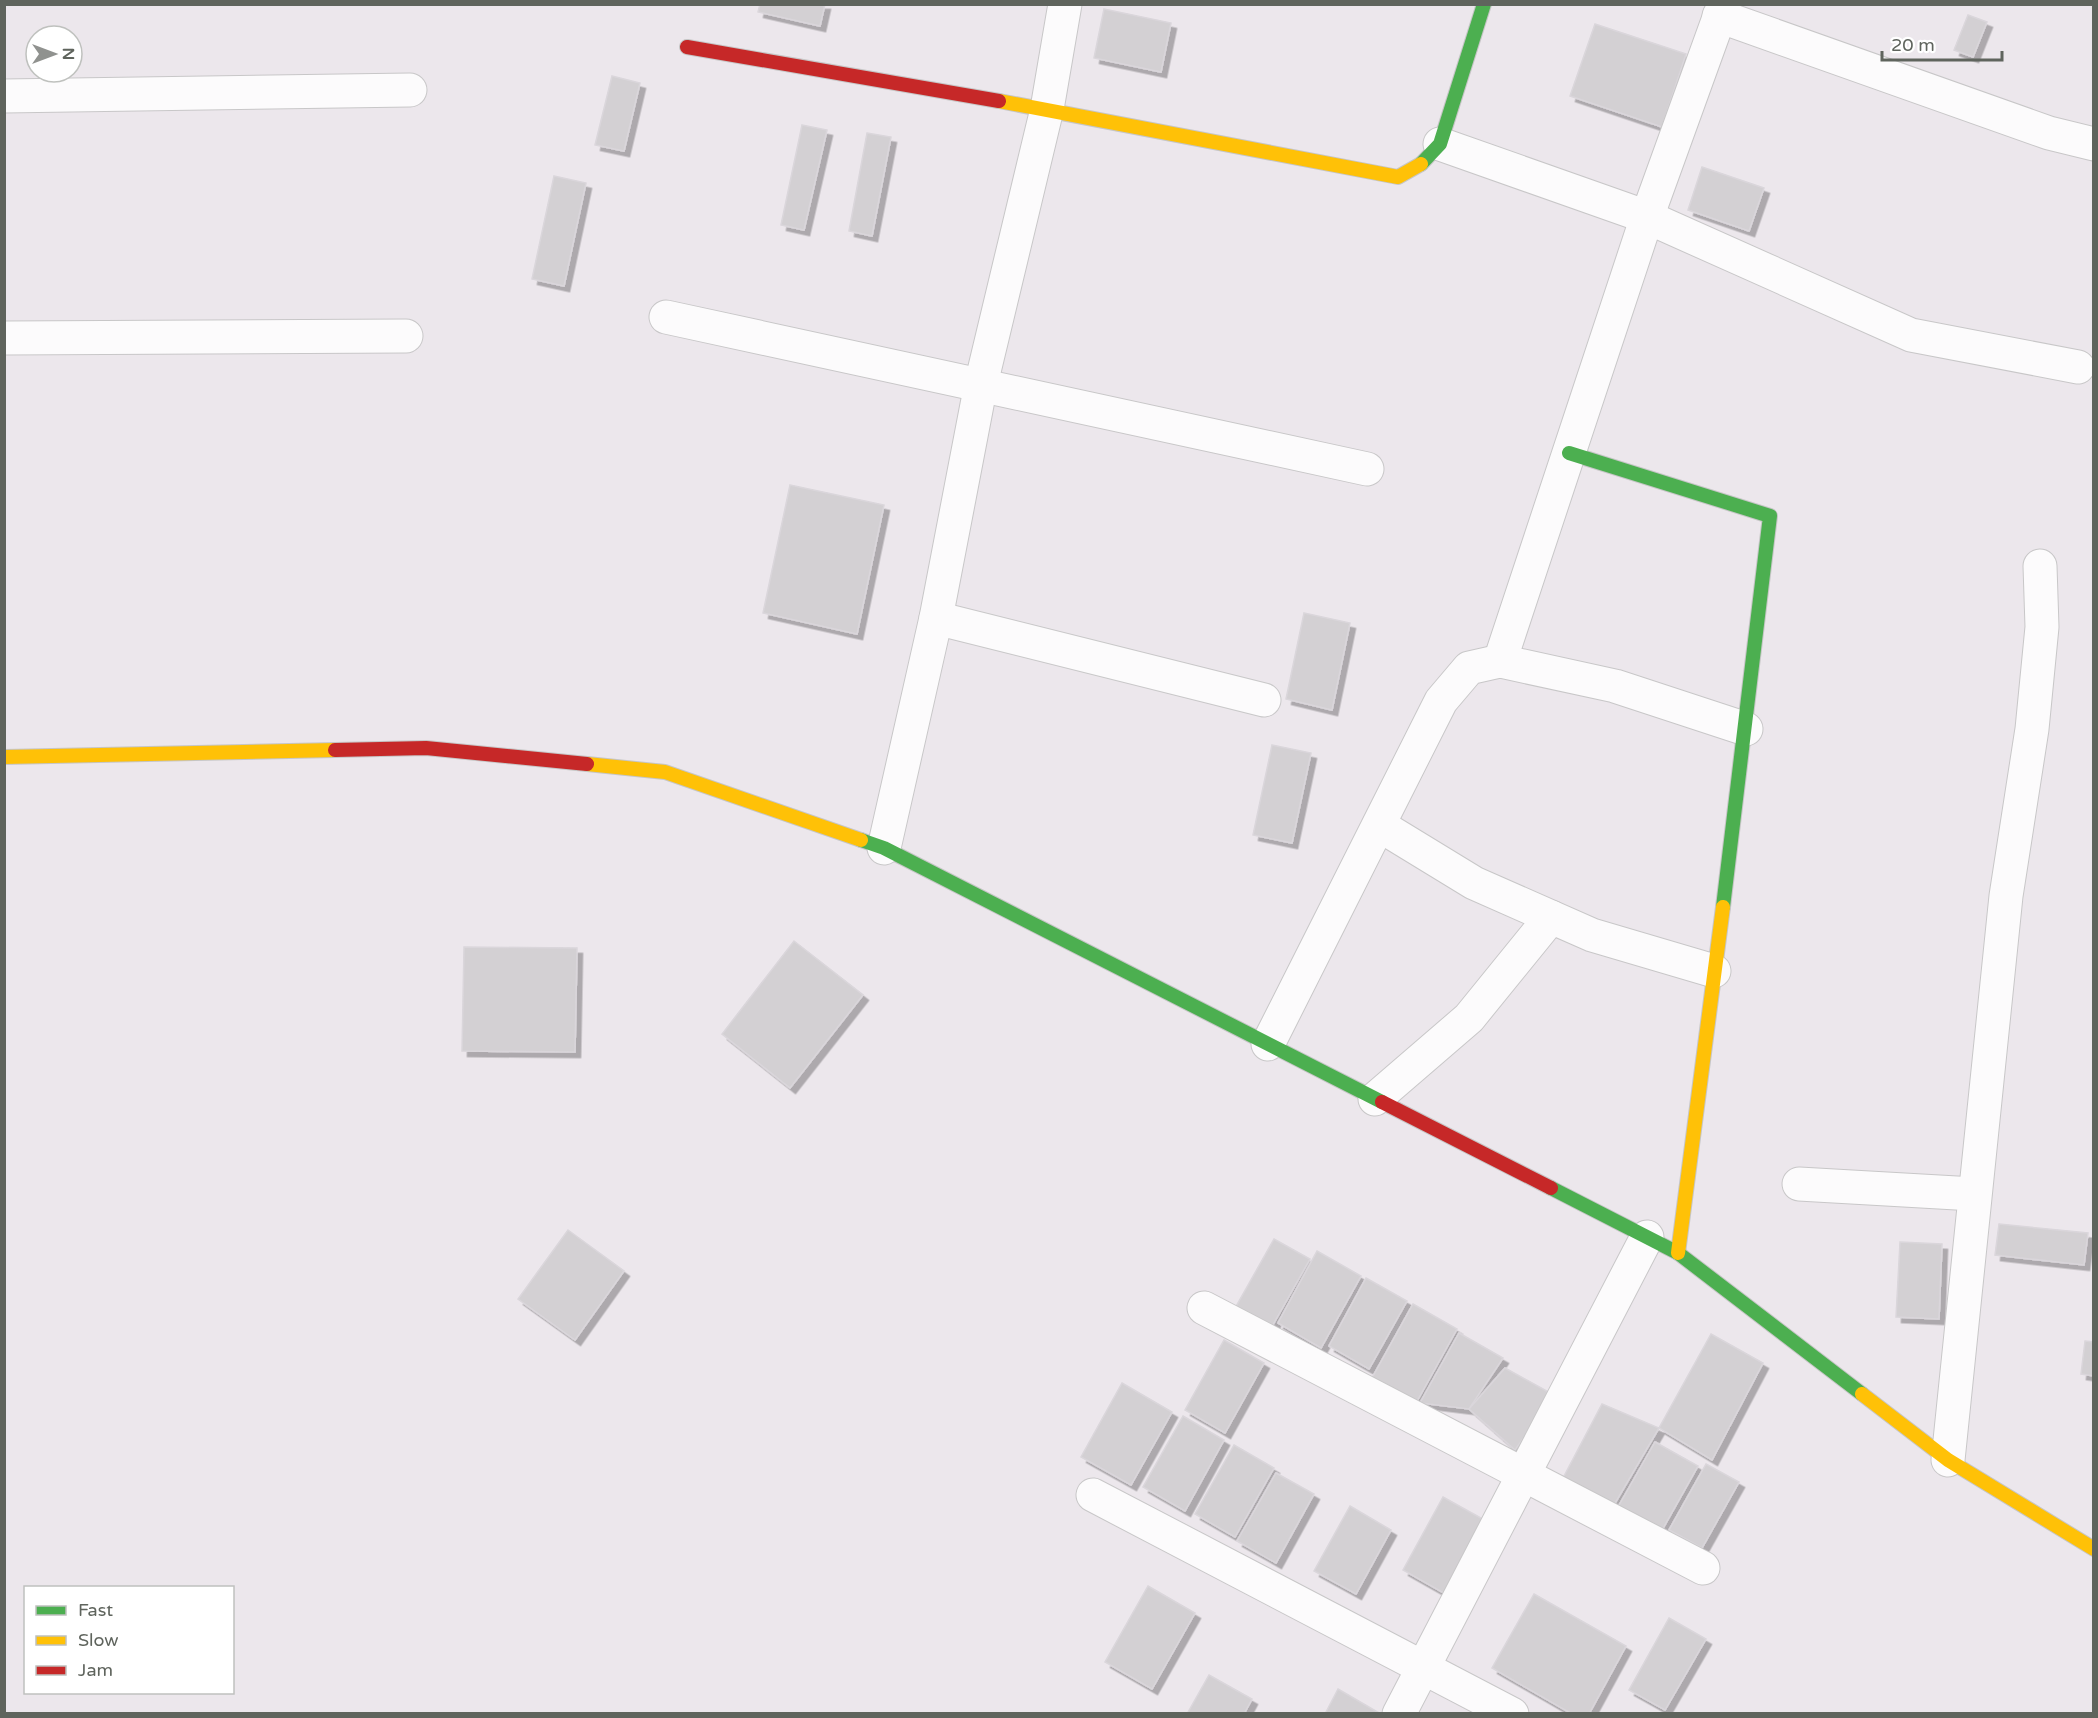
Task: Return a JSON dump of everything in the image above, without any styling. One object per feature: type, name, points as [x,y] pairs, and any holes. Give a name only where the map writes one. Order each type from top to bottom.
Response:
[{"type":"street","points":[[884,848],[936,618],[981,384],[1047,109],[1065,4]]},
{"type":"street","points":[[687,47],[1047,109],[1398,177],[1424,163],[1440,144],[1484,4]]},
{"type":"street","points":[[1500,661],[1647,217],[1722,10],[2049,133],[2094,144]]},
{"type":"street","points":[[4,96],[410,90]]},
{"type":"street","points":[[1440,144],[1647,217],[1911,335],[2078,367]]},
{"type":"street","points":[[666,317],[1368,469]]},
{"type":"street","points":[[4,338],[406,336]]},
{"type":"street","points":[[1569,453],[1770,516],[1746,729],[1678,1253]]},
{"type":"street","points":[[1948,1460],[2006,896],[2033,717],[2042,627],[2040,566]]},
{"type":"street","points":[[936,618],[1264,700]]},
{"type":"street","points":[[1268,1044],[1441,701],[1468,668],[1500,661],[1615,686],[1746,729]]},
{"type":"street","points":[[4,757],[426,748],[665,772],[884,848],[1678,1253],[1948,1460],[2094,1549]]},
{"type":"street","points":[[1379,825],[1474,883],[1592,935],[1714,971]]},
{"type":"street","points":[[1375,1099],[1468,1018],[1551,917]]},
{"type":"street","points":[[1799,1184],[1974,1194]]},
{"type":"street","points":[[1399,1713],[1647,1238]]},
{"type":"street","points":[[1204,1308],[1703,1568]]},
{"type":"street","points":[[1093,1495],[1512,1713]]},
{"type":"building","points":[[760,4],[825,4],[820,26],[758,12]]},
{"type":"building","points":[[1104,9],[1171,23],[1161,72],[1094,58]]},
{"type":"building","points":[[1968,15],[1987,22],[1973,57],[1954,50]]},
{"type":"building","points":[[1595,24],[1686,54],[1662,127],[1570,96]]},
{"type":"building","points":[[612,76],[640,83],[624,151],[595,145]]},
{"type":"building","points":[[802,125],[827,130],[804,230],[781,225]]},
{"type":"building","points":[[867,133],[891,137],[872,236],[849,231]]},
{"type":"building","points":[[1702,167],[1764,188],[1749,231],[1688,210]]},
{"type":"building","points":[[554,176],[586,183],[564,286],[532,279]]},
{"type":"building","points":[[790,485],[884,505],[857,634],[763,613]]},
{"type":"building","points":[[1304,613],[1350,623],[1332,710],[1286,699]]},
{"type":"building","points":[[1272,745],[1311,753],[1292,843],[1253,835]]},
{"type":"building","points":[[794,941],[863,995],[790,1088],[722,1034]]},
{"type":"building","points":[[464,947],[577,948],[575,1052],[462,1051]]},
{"type":"building","points":[[1999,1224],[2088,1233],[2084,1265],[1995,1255]]},
{"type":"building","points":[[568,1230],[624,1271],[575,1340],[518,1299]]},
{"type":"building","points":[[1274,1239],[1310,1259],[1270,1330],[1234,1310]]},
{"type":"building","points":[[1900,1242],[1942,1244],[1939,1319],[1896,1317]]},
{"type":"building","points":[[1317,1251],[1361,1276],[1321,1348],[1278,1323]]},
{"type":"building","points":[[1366,1278],[1407,1301],[1369,1369],[1329,1346]]},
{"type":"building","points":[[1413,1304],[1457,1329],[1416,1403],[1372,1378]]},
{"type":"building","points":[[1459,1333],[1503,1358],[1469,1409],[1420,1403]]},
{"type":"building","points":[[1711,1334],[1763,1363],[1712,1460],[1659,1428]]},
{"type":"building","points":[[1224,1340],[1264,1363],[1225,1433],[1185,1410]]},
{"type":"building","points":[[2085,1341],[2094,1342],[2094,1376],[2081,1374]]},
{"type":"building","points":[[1505,1368],[1554,1395],[1515,1450],[1469,1409]]},
{"type":"building","points":[[1122,1383],[1172,1412],[1131,1485],[1081,1457]]},
{"type":"building","points":[[1602,1404],[1659,1428],[1614,1505],[1563,1478]]},
{"type":"building","points":[[1183,1416],[1224,1440],[1185,1511],[1143,1487]]},
{"type":"building","points":[[1655,1442],[1698,1466],[1661,1532],[1618,1507]]},
{"type":"building","points":[[1234,1445],[1274,1468],[1235,1537],[1195,1514]]},
{"type":"building","points":[[1706,1464],[1739,1482],[1702,1548],[1669,1530]]},
{"type":"building","points":[[1276,1473],[1314,1494],[1276,1563],[1237,1541]]},
{"type":"building","points":[[1443,1497],[1490,1523],[1449,1596],[1403,1570]]},
{"type":"building","points":[[1350,1506],[1391,1530],[1356,1594],[1314,1571]]},
{"type":"building","points":[[1148,1586],[1195,1613],[1152,1689],[1105,1662]]},
{"type":"building","points":[[1534,1594],[1626,1646],[1589,1714],[1572,1714],[1492,1668]]},
{"type":"building","points":[[1669,1618],[1706,1639],[1665,1710],[1629,1690]]},
{"type":"building","points":[[1209,1675],[1252,1699],[1244,1714],[1187,1714]]},
{"type":"building","points":[[1338,1689],[1381,1714],[1325,1714]]},
{"type":"traffic: fast","points":[[1421,164],[1440,144],[1484,4]]},
{"type":"traffic: fast","points":[[1569,453],[1770,516],[1723,907]]},
{"type":"traffic: fast","points":[[861,840],[884,848],[1382,1102]]},
{"type":"traffic: fast","points":[[1551,1188],[1678,1253],[1862,1394]]},
{"type":"traffic: slow","points":[[999,101],[1398,177],[1421,164]]},
{"type":"traffic: slow","points":[[4,757],[335,750]]},
{"type":"traffic: slow","points":[[587,764],[665,772],[861,840]]},
{"type":"traffic: slow","points":[[1678,1253],[1723,907]]},
{"type":"traffic: slow","points":[[1862,1394],[1948,1460],[2094,1549]]},
{"type":"traffic: jam","points":[[687,47],[999,101]]},
{"type":"traffic: jam","points":[[335,750],[426,748],[587,764]]},
{"type":"traffic: jam","points":[[1382,1102],[1551,1188]]}]
